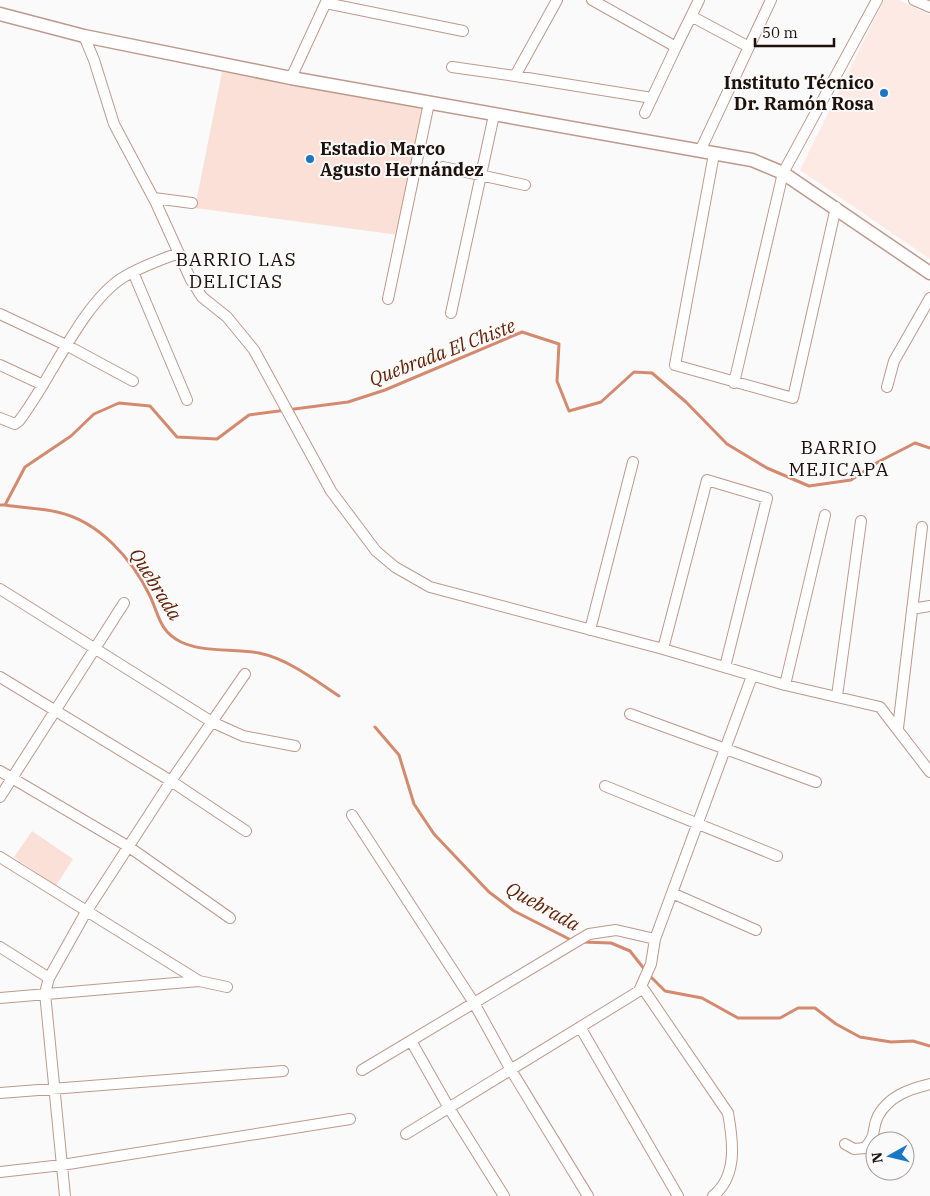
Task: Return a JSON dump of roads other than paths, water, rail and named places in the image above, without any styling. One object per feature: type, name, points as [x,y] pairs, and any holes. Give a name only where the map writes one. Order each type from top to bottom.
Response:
[{"type":"street","points":[[515,76],[557,0]]},
{"type":"street","points":[[592,0],[676,47]]},
{"type":"street","points":[[645,113],[699,0]]},
{"type":"street","points":[[700,151],[771,0]]},
{"type":"street","points":[[734,383],[783,173],[877,0]]},
{"type":"street","points":[[914,0],[930,7]]},
{"type":"street","points":[[291,78],[327,2],[463,31]]},
{"type":"street","points":[[0,14],[84,36],[291,78],[752,160],[783,173],[836,207],[930,273]]},
{"type":"street","points":[[691,16],[749,47]]},
{"type":"street","points":[[84,36],[94,60],[114,124],[154,198],[202,297],[227,317],[254,350],[331,491],[376,551],[395,567],[430,587],[663,649],[785,685],[880,707],[930,772]]},
{"type":"street","points":[[452,67],[652,98]]},
{"type":"street","points":[[388,299],[429,103]]},
{"type":"street","points":[[451,313],[494,114]]},
{"type":"street","points":[[714,154],[675,365],[793,398],[836,207]]},
{"type":"street","points":[[443,167],[525,185]]},
{"type":"street","points":[[154,198],[192,203]]},
{"type":"street","points":[[0,418],[15,424],[19,421],[104,294],[133,272],[179,253]]},
{"type":"street","points":[[133,272],[187,400]]},
{"type":"street","points":[[887,387],[894,362],[930,298]]},
{"type":"street","points":[[0,314],[68,346],[133,381]]},
{"type":"street","points":[[0,364],[43,385]]},
{"type":"street","points":[[590,630],[633,462]]},
{"type":"street","points":[[663,649],[708,480],[767,498],[725,667]]},
{"type":"street","points":[[785,685],[825,515]]},
{"type":"street","points":[[837,696],[861,521]]},
{"type":"street","points":[[898,728],[922,526]]},
{"type":"street","points":[[0,588],[212,722],[243,736],[295,746]]},
{"type":"street","points":[[0,797],[124,603]]},
{"type":"street","points":[[912,609],[930,606]]},
{"type":"street","points":[[65,1196],[45,993],[48,978],[86,912],[171,781],[245,674]]},
{"type":"street","points":[[406,1134],[639,991],[651,964],[655,939],[752,676]]},
{"type":"street","points":[[0,677],[171,781],[246,830]]},
{"type":"street","points":[[630,714],[816,782]]},
{"type":"street","points":[[0,771],[129,847],[230,918]]},
{"type":"street","points":[[605,786],[777,856]]},
{"type":"street","points":[[352,815],[474,1003],[511,1070],[588,1196]]},
{"type":"street","points":[[0,857],[199,981]]},
{"type":"street","points":[[672,893],[756,930]]},
{"type":"street","points":[[362,1070],[589,934],[616,930],[655,939]]},
{"type":"street","points":[[0,947],[48,978]]},
{"type":"street","points":[[0,998],[199,981],[227,987]]},
{"type":"street","points":[[642,987],[728,1113],[732,1135],[732,1164],[723,1188],[714,1196]]},
{"type":"street","points":[[580,1027],[678,1196]]},
{"type":"street","points":[[411,1041],[449,1108],[504,1196]]},
{"type":"street","points":[[0,1093],[54,1087],[283,1071]]},
{"type":"street","points":[[845,1144],[854,1149],[864,1148],[874,1137],[878,1117],[894,1097],[930,1084]]},
{"type":"street","points":[[0,1172],[350,1119]]},
{"type":"waterway","name":"Quebrada El Chiste","points":[[0,505],[5,505],[25,467],[71,436],[94,414],[119,403],[150,406],[177,437],[217,439],[249,415],[348,402],[385,390],[522,332],[559,344],[557,381],[569,411],[601,402],[634,372],[652,373],[686,402],[727,444],[767,468],[809,486],[851,480],[878,462],[915,443],[930,448]]},
{"type":"waterway","name":"Quebrada","points":[[5,505],[57,512],[87,524],[100,533],[124,556],[134,569],[143,582],[164,628],[174,638],[200,648],[259,653],[270,656],[301,671],[339,696]]},
{"type":"waterway","name":"Quebrada","points":[[375,727],[399,755],[414,804],[434,834],[489,892],[514,911],[573,941]]},
{"type":"waterway","name":"Quebrada","points":[[582,942],[611,943],[630,951],[649,975],[665,991],[702,998],[738,1018],[780,1018],[798,1008],[815,1008],[836,1024],[860,1037],[891,1042],[913,1041],[930,1046]]},
{"type":"place","name":"Instituto Técnico Dr. Ramón Rosa","points":[[884,93]]},
{"type":"place","name":"Estadio Marco Agusto Hernández","points":[[310,159]]},
{"type":"district","name":"BARRIO LAS DELICIAS","points":[[236,270]]},
{"type":"district","name":"BARRIO MEJICAPA","points":[[839,458]]}]
